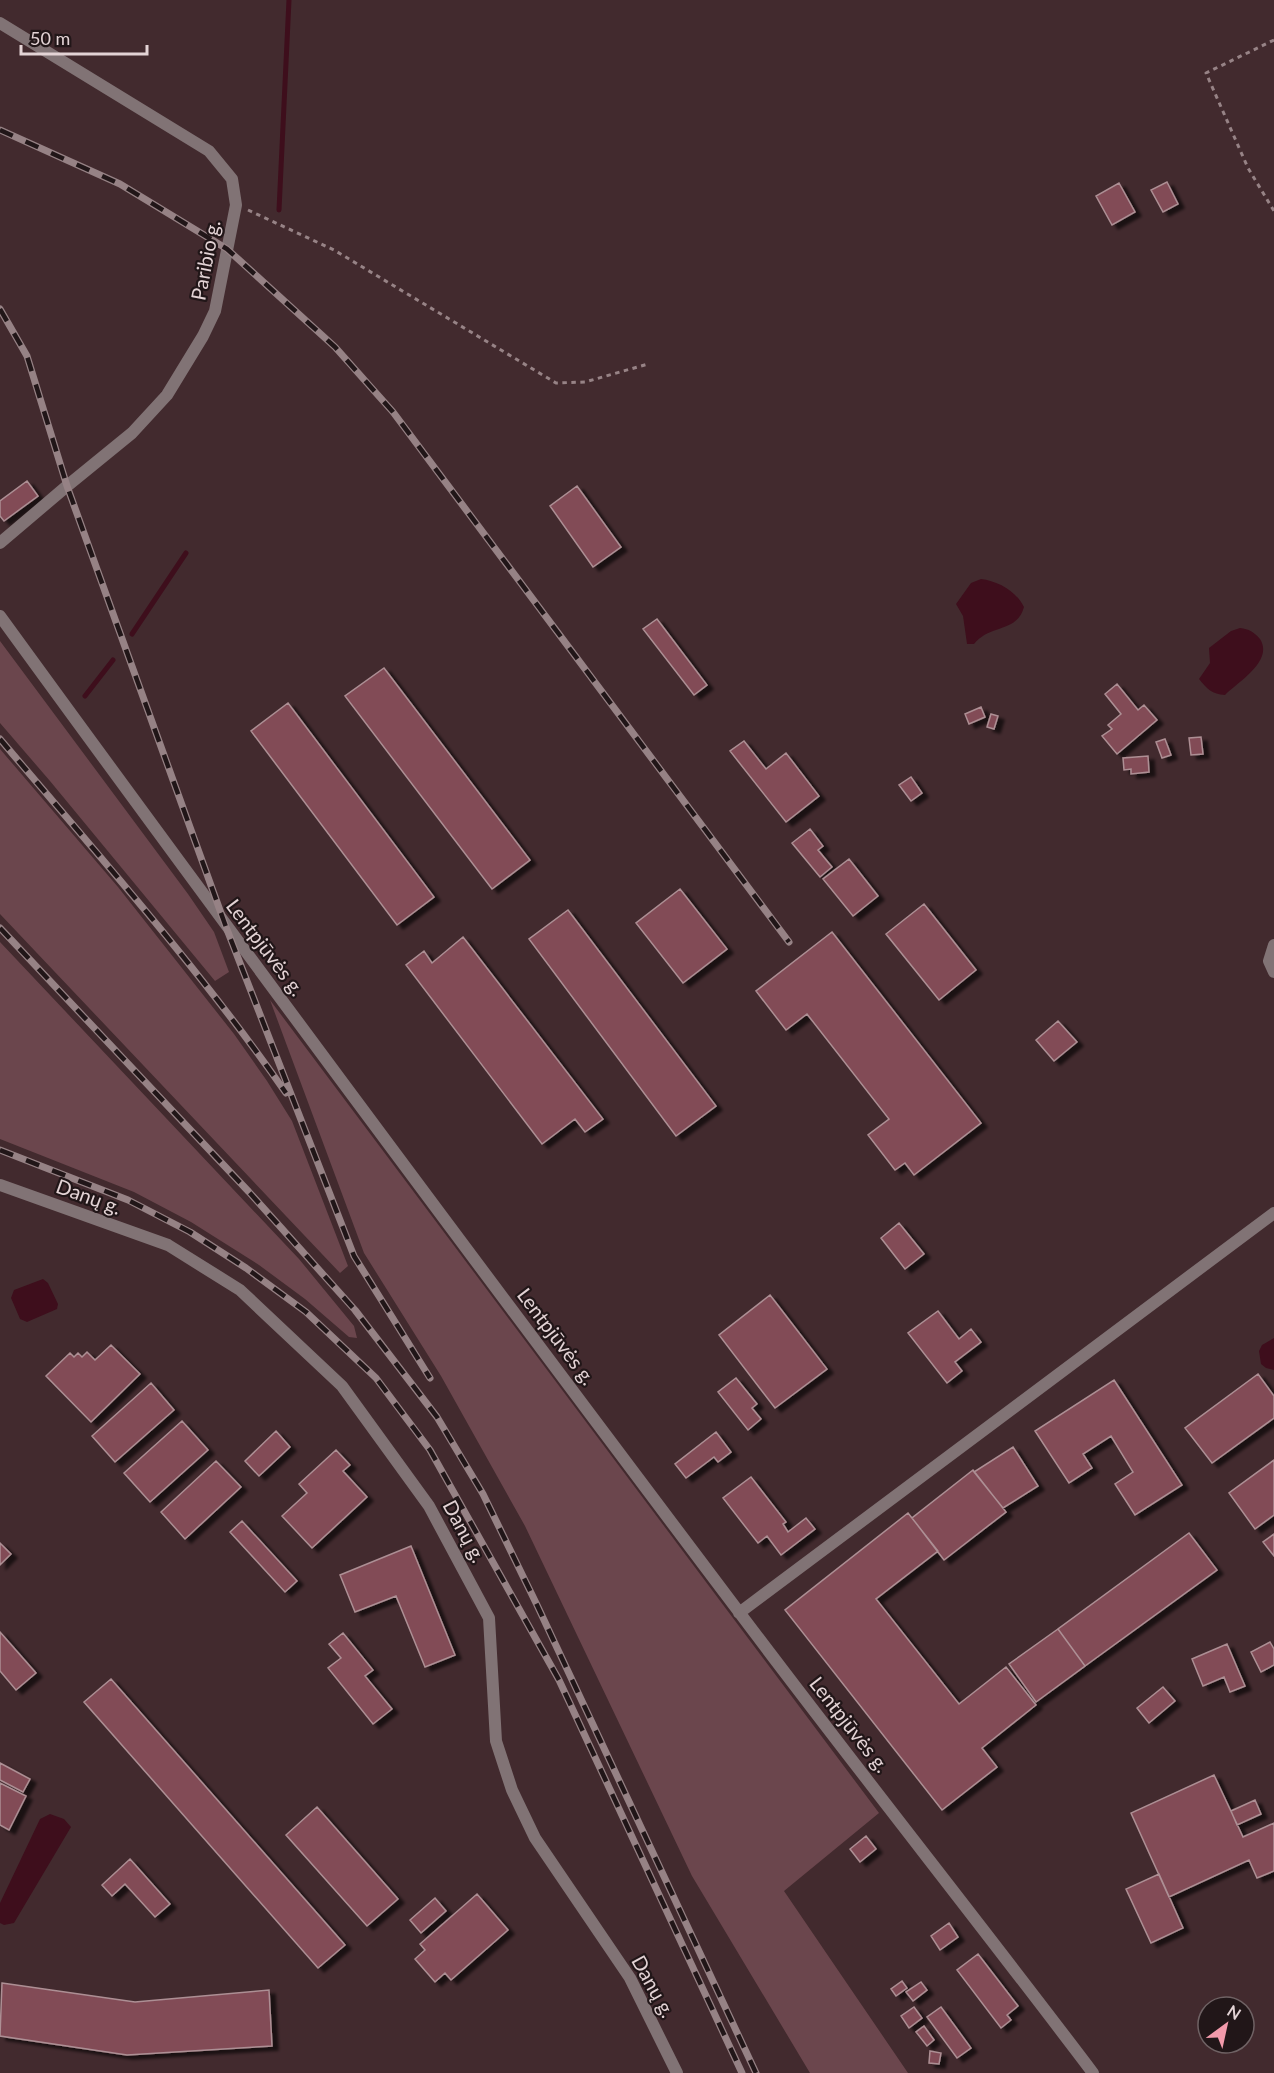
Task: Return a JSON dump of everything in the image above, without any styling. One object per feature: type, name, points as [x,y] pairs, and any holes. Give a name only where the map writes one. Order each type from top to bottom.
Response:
[{"type":"street","name":"Paribio g.","points":[[0,23],[209,151],[231,179],[236,205],[215,311],[203,336],[167,395],[132,433],[0,543]]},
{"type":"street","name":"Lentpjūvės g.","points":[[0,616],[226,927],[739,1613],[971,1911],[1093,2073]]},
{"type":"street","points":[[1274,945],[1269,961],[1274,972]]},
{"type":"street","name":"Danų g.","points":[[0,1185],[168,1245],[240,1290],[342,1386],[429,1506],[489,1618],[496,1741],[512,1790],[535,1838],[630,1978],[677,2073]]},
{"type":"street","points":[[739,1613],[1274,1213]]},
{"type":"path","points":[[1274,40],[1206,73],[1248,168],[1274,211]]},
{"type":"path","points":[[236,205],[334,250],[556,383],[585,382],[648,364]]},
{"type":"shaded area","points":[[981,579],[1006,588],[1021,601],[1024,607],[1015,621],[1009,625],[988,633],[974,644],[967,644],[963,616],[956,604],[971,583]]},
{"type":"shaded area","points":[[1240,628],[1251,631],[1260,639],[1263,647],[1259,663],[1225,695],[1213,692],[1199,679],[1210,663],[1209,648],[1231,631]]},
{"type":"shaded area","points":[[0,641],[188,894],[214,932],[229,972],[215,981],[0,723]]},
{"type":"shaded area","points":[[0,749],[118,887],[234,1034],[267,1081],[292,1121],[348,1266],[340,1273],[0,914]]},
{"type":"shaded area","points":[[0,942],[299,1259],[354,1326],[357,1338],[349,1337],[305,1299],[259,1265],[191,1222],[134,1192],[0,1139]]},
{"type":"shaded area","points":[[270,1000],[879,1813],[784,1891],[908,2073],[810,2073],[692,1876],[525,1526],[441,1376],[364,1253]]},
{"type":"shaded area","points":[[43,1279],[48,1283],[58,1304],[57,1309],[27,1322],[20,1319],[11,1298],[14,1290]]},
{"type":"shaded area","points":[[1274,1338],[1274,1370],[1261,1364],[1259,1351],[1262,1345]]},
{"type":"shaded area","points":[[50,1814],[64,1819],[71,1827],[14,1923],[4,1925],[0,1923],[0,1903],[40,1819]]},
{"type":"building","points":[[1167,182],[1178,204],[1163,212],[1151,190]]},
{"type":"building","points":[[1119,183],[1135,212],[1112,225],[1096,196]]},
{"type":"building","points":[[27,481],[38,496],[4,521],[0,516],[0,501]]},
{"type":"building","points":[[577,486],[621,547],[593,567],[550,506]]},
{"type":"building","points":[[657,619],[707,685],[694,695],[643,629]]},
{"type":"building","points":[[384,668],[530,860],[492,889],[345,696]]},
{"type":"building","points":[[1117,684],[1138,710],[1144,705],[1157,720],[1117,754],[1102,736],[1112,729],[1108,725],[1121,714],[1105,694]]},
{"type":"building","points":[[288,703],[434,897],[397,925],[251,731]]},
{"type":"building","points":[[981,707],[985,717],[969,724],[965,714]]},
{"type":"building","points":[[991,714],[998,716],[994,729],[987,727]]},
{"type":"building","points":[[1201,737],[1203,754],[1191,755],[1189,738]]},
{"type":"building","points":[[1165,739],[1171,755],[1162,758],[1156,742]]},
{"type":"building","points":[[744,741],[766,769],[786,753],[819,796],[786,822],[730,751]]},
{"type":"building","points":[[1148,756],[1149,772],[1131,774],[1131,769],[1124,770],[1123,758]]},
{"type":"building","points":[[911,777],[922,793],[911,801],[899,785]]},
{"type":"building","points":[[810,829],[823,846],[818,850],[832,867],[820,877],[792,843]]},
{"type":"building","points":[[849,859],[878,896],[853,916],[823,879]]},
{"type":"building","points":[[680,889],[727,949],[683,983],[636,923]]},
{"type":"building","points":[[924,904],[976,970],[939,1000],[886,934]]},
{"type":"building","points":[[568,910],[716,1106],[676,1136],[529,939]]},
{"type":"building","points":[[832,932],[981,1123],[914,1175],[905,1163],[895,1170],[868,1135],[889,1119],[807,1014],[786,1030],[756,991]]},
{"type":"building","points":[[463,937],[603,1119],[585,1132],[575,1119],[542,1144],[406,965],[424,951],[432,963]]},
{"type":"building","points":[[1058,1021],[1077,1042],[1054,1061],[1036,1040]]},
{"type":"building","points":[[899,1223],[924,1254],[905,1269],[881,1238]]},
{"type":"building","points":[[770,1295],[827,1369],[775,1408],[719,1335]]},
{"type":"building","points":[[938,1311],[959,1339],[971,1329],[981,1342],[955,1362],[962,1371],[947,1383],[908,1333]]},
{"type":"building","points":[[111,1345],[140,1374],[91,1422],[46,1376],[70,1353],[74,1357],[78,1353],[82,1357],[87,1352],[95,1360]]},
{"type":"building","points":[[1258,1374],[1274,1396],[1274,1418],[1212,1463],[1185,1428]]},
{"type":"building","points":[[736,1378],[757,1404],[752,1408],[761,1419],[748,1430],[718,1392]]},
{"type":"building","points":[[1114,1380],[1182,1485],[1135,1515],[1115,1484],[1133,1472],[1111,1436],[1083,1454],[1092,1468],[1069,1483],[1035,1431]]},
{"type":"building","points":[[151,1383],[174,1410],[115,1462],[92,1436]]},
{"type":"building","points":[[182,1421],[208,1450],[150,1502],[124,1473]]},
{"type":"building","points":[[276,1431],[290,1447],[259,1476],[245,1461]]},
{"type":"building","points":[[716,1432],[731,1452],[718,1462],[714,1457],[686,1478],[675,1464]]},
{"type":"building","points":[[1013,1447],[1038,1486],[1003,1508],[974,1472]]},
{"type":"building","points":[[336,1450],[350,1465],[343,1471],[367,1497],[312,1548],[282,1516],[307,1493],[299,1484]]},
{"type":"building","points":[[1274,1460],[1274,1515],[1255,1529],[1229,1493]]},
{"type":"building","points":[[216,1461],[241,1487],[185,1539],[161,1512]]},
{"type":"building","points":[[973,1470],[1006,1512],[944,1560],[912,1518]]},
{"type":"building","points":[[751,1477],[786,1522],[783,1524],[788,1532],[806,1518],[815,1529],[781,1555],[767,1536],[758,1543],[723,1498]]},
{"type":"building","points":[[908,1513],[938,1551],[876,1599],[959,1704],[1006,1667],[1036,1705],[982,1748],[997,1767],[942,1810],[785,1610]]},
{"type":"building","points":[[242,1521],[297,1581],[285,1592],[230,1532]]},
{"type":"building","points":[[1189,1533],[1217,1570],[1085,1666],[1058,1629]]},
{"type":"building","points":[[1274,1534],[1274,1556],[1263,1542]]},
{"type":"building","points":[[0,1543],[11,1554],[0,1565]]},
{"type":"building","points":[[411,1546],[455,1655],[425,1667],[396,1596],[355,1612],[340,1575]]},
{"type":"building","points":[[1058,1629],[1085,1666],[1036,1702],[1009,1664]]},
{"type":"building","points":[[0,1632],[36,1673],[16,1690],[0,1671]]},
{"type":"building","points":[[343,1633],[373,1670],[365,1676],[392,1709],[373,1724],[328,1668],[341,1658],[329,1644]]},
{"type":"building","points":[[1270,1642],[1274,1649],[1274,1665],[1261,1672],[1251,1652]]},
{"type":"building","points":[[1227,1644],[1245,1686],[1230,1692],[1224,1677],[1203,1686],[1192,1659]]},
{"type":"building","points":[[111,1679],[345,1945],[318,1968],[84,1702]]},
{"type":"building","points":[[1163,1687],[1175,1701],[1149,1723],[1137,1708]]},
{"type":"building","points":[[0,1763],[30,1779],[23,1792],[0,1780]]},
{"type":"building","points":[[1214,1775],[1243,1837],[1274,1823],[1274,1871],[1257,1878],[1249,1860],[1169,1897],[1131,1813]]},
{"type":"building","points":[[0,1783],[26,1796],[9,1830],[0,1825]]},
{"type":"building","points":[[1255,1800],[1261,1814],[1237,1825],[1231,1811]]},
{"type":"building","points":[[317,1807],[398,1899],[367,1926],[286,1835]]},
{"type":"building","points":[[866,1836],[876,1849],[860,1862],[850,1849]]},
{"type":"building","points":[[130,1859],[170,1904],[155,1917],[125,1884],[112,1896],[102,1885]]},
{"type":"building","points":[[1159,1874],[1183,1928],[1151,1943],[1126,1889]]},
{"type":"building","points":[[477,1894],[508,1930],[451,1980],[445,1973],[435,1982],[415,1959],[425,1950],[420,1944]]},
{"type":"building","points":[[435,1898],[446,1911],[421,1933],[410,1920]]},
{"type":"building","points":[[949,1923],[958,1937],[940,1950],[931,1936]]},
{"type":"building","points":[[978,1954],[1018,2006],[1007,2015],[1011,2020],[1001,2028],[957,1970]]},
{"type":"building","points":[[902,1981],[907,1988],[896,1996],[891,1989]]},
{"type":"building","points":[[921,1982],[927,1990],[913,2001],[906,1992]]},
{"type":"building","points":[[2,1983],[135,2002],[269,1990],[272,2046],[127,2055],[0,2036]]},
{"type":"building","points":[[914,2007],[922,2018],[909,2028],[901,2016]]},
{"type":"building","points":[[941,2007],[971,2048],[957,2058],[927,2017]]},
{"type":"building","points":[[924,2026],[934,2040],[927,2046],[916,2032]]},
{"type":"building","points":[[930,2051],[941,2053],[939,2064],[929,2063]]},
{"type":"waterway","points":[[279,210],[289,0]]},
{"type":"waterway","points":[[132,634],[186,553]]},
{"type":"waterway","points":[[85,696],[113,660]]},
{"type":"railway","points":[[0,130],[120,184],[227,249],[335,347],[393,412],[789,942]]},
{"type":"railway","points":[[0,309],[27,356],[67,486],[226,927],[354,1256],[430,1378]]},
{"type":"railway","points":[[0,739],[183,957],[286,1093]]},
{"type":"railway","points":[[0,928],[249,1192],[355,1310],[437,1417],[483,1494],[537,1605],[756,2073]]},
{"type":"railway","points":[[0,1150],[128,1200],[190,1232],[246,1268],[306,1312],[376,1378],[430,1450],[559,1680],[742,2073]]}]
